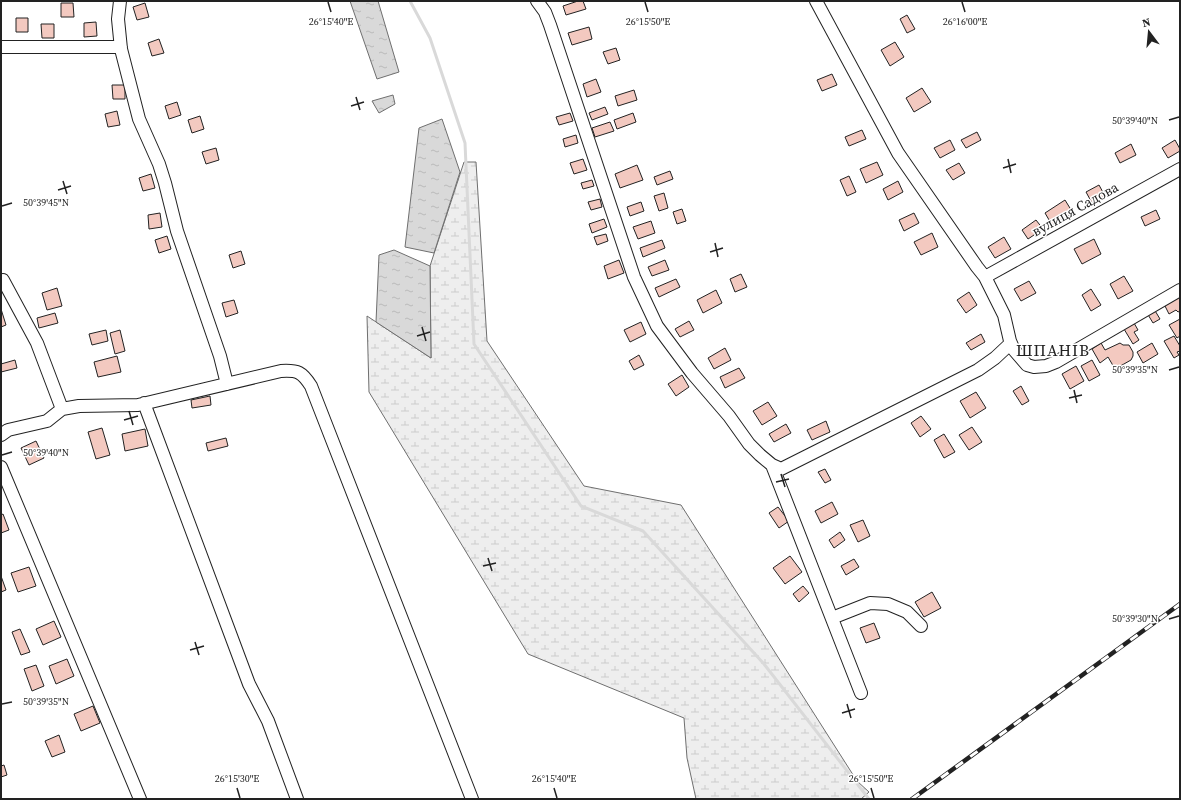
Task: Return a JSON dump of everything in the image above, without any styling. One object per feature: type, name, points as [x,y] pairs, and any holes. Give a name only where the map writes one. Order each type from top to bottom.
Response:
[{"type":"street","points":[[120,1],[118,19],[121,47],[139,118],[159,164],[177,231],[220,356],[227,384]]},
{"type":"street","points":[[537,1],[545,12],[550,26],[634,277],[657,326],[692,372],[729,416],[749,444],[772,465],[781,469],[978,370],[995,358],[1011,343]]},
{"type":"street","points":[[816,1],[898,153],[985,277],[1004,315],[1014,350],[1027,365],[1034,367],[1046,366],[1063,358],[1180,290]]},
{"type":"street","points":[[1,47],[121,47]]},
{"type":"street","name":"вулиця Садова","points":[[985,277],[1180,169]]},
{"type":"street","points":[[1,281],[3,280],[37,344],[62,409]]},
{"type":"street","points":[[1,435],[8,430],[47,422],[62,409],[79,406],[138,405],[281,371],[291,370],[300,372],[311,386],[472,799]]},
{"type":"street","points":[[144,403],[249,684],[268,721],[297,799]]},
{"type":"street","points":[[772,465],[861,693]]},
{"type":"street","points":[[1,467],[140,799]]},
{"type":"street","points":[[832,618],[870,603],[888,604],[907,612],[921,626]]},
{"type":"green space","points":[[464,162],[476,162],[487,341],[584,486],[681,505],[857,781],[869,792],[861,799],[696,799],[687,758],[684,718],[528,654],[369,392],[367,316],[431,358],[430,266]]},
{"type":"water","points":[[350,1],[378,1],[399,72],[377,79]]},
{"type":"water","points":[[393,95],[395,104],[379,113],[372,101]]},
{"type":"water","points":[[442,119],[460,172],[434,253],[405,247],[419,128]]},
{"type":"water","points":[[394,250],[430,266],[431,358],[376,322],[379,255]]},
{"type":"building","points":[[578,1],[583,1],[586,9],[566,15],[563,6]]},
{"type":"building","points":[[61,3],[73,3],[74,17],[61,17]]},
{"type":"building","points":[[145,3],[149,17],[137,20],[133,7]]},
{"type":"building","points":[[907,15],[915,29],[907,33],[900,19]]},
{"type":"building","points":[[16,18],[28,18],[28,32],[16,32]]},
{"type":"building","points":[[96,22],[97,36],[84,37],[84,23]]},
{"type":"building","points":[[41,24],[54,24],[54,38],[42,38]]},
{"type":"building","points":[[589,27],[592,39],[572,45],[568,33]]},
{"type":"building","points":[[159,39],[164,53],[152,56],[148,43]]},
{"type":"building","points":[[895,42],[904,57],[890,66],[881,50]]},
{"type":"building","points":[[616,48],[620,60],[608,64],[603,52]]},
{"type":"building","points":[[832,74],[837,85],[822,91],[817,80]]},
{"type":"building","points":[[596,79],[601,92],[587,97],[583,84]]},
{"type":"building","points":[[112,85],[125,85],[125,99],[113,99]]},
{"type":"building","points":[[922,88],[931,102],[914,112],[906,98]]},
{"type":"building","points":[[634,90],[637,100],[618,106],[615,96]]},
{"type":"building","points":[[177,102],[181,115],[169,119],[165,106]]},
{"type":"building","points":[[605,107],[608,114],[592,120],[589,113]]},
{"type":"building","points":[[117,111],[120,125],[108,127],[105,114]]},
{"type":"building","points":[[570,113],[573,121],[559,125],[556,117]]},
{"type":"building","points":[[633,113],[636,122],[617,129],[614,120]]},
{"type":"building","points":[[200,116],[204,129],[192,133],[188,120]]},
{"type":"building","points":[[610,122],[614,131],[595,137],[592,128]]},
{"type":"building","points":[[862,130],[866,139],[849,146],[845,137]]},
{"type":"building","points":[[977,132],[981,140],[966,148],[961,140]]},
{"type":"building","points":[[576,135],[578,143],[565,147],[563,139]]},
{"type":"building","points":[[950,140],[955,150],[940,158],[934,148]]},
{"type":"building","points":[[1175,140],[1180,151],[1168,158],[1162,148]]},
{"type":"building","points":[[1131,144],[1136,155],[1120,163],[1115,153]]},
{"type":"building","points":[[216,148],[219,160],[206,164],[202,152]]},
{"type":"building","points":[[583,159],[587,170],[574,174],[570,163]]},
{"type":"building","points":[[877,162],[883,175],[866,183],[860,169]]},
{"type":"building","points":[[959,163],[965,173],[953,180],[946,170]]},
{"type":"building","points":[[637,165],[643,180],[620,188],[615,174]]},
{"type":"building","points":[[670,171],[673,179],[657,185],[654,177]]},
{"type":"building","points":[[151,174],[155,188],[143,191],[139,178]]},
{"type":"building","points":[[849,176],[856,192],[847,196],[840,180]]},
{"type":"building","points":[[592,180],[594,186],[583,189],[581,183]]},
{"type":"building","points":[[898,181],[903,192],[888,200],[883,189]]},
{"type":"building","points":[[1099,185],[1105,196],[1092,203],[1086,192]]},
{"type":"building","points":[[664,193],[668,208],[659,211],[654,196]]},
{"type":"building","points":[[600,199],[602,207],[591,210],[588,202]]},
{"type":"building","points":[[1065,200],[1073,213],[1052,225],[1045,213]]},
{"type":"building","points":[[641,202],[644,211],[630,216],[627,207]]},
{"type":"building","points":[[682,209],[686,221],[677,224],[673,212]]},
{"type":"building","points":[[1156,210],[1160,219],[1145,226],[1141,217]]},
{"type":"building","points":[[160,213],[162,227],[149,229],[148,215]]},
{"type":"building","points":[[914,213],[919,223],[904,231],[899,220]]},
{"type":"building","points":[[604,219],[607,227],[592,233],[589,224]]},
{"type":"building","points":[[1036,220],[1043,229],[1028,239],[1022,230]]},
{"type":"building","points":[[651,221],[655,233],[638,239],[633,227]]},
{"type":"building","points":[[932,233],[938,247],[921,255],[914,242]]},
{"type":"building","points":[[606,234],[608,241],[597,245],[594,237]]},
{"type":"building","points":[[167,236],[171,249],[159,253],[155,240]]},
{"type":"building","points":[[1004,237],[1011,249],[995,258],[988,247]]},
{"type":"building","points":[[1094,239],[1101,254],[1082,264],[1074,249]]},
{"type":"building","points":[[662,240],[665,248],[643,257],[640,248]]},
{"type":"building","points":[[241,251],[245,264],[233,268],[229,255]]},
{"type":"building","points":[[619,260],[624,273],[608,279],[604,266]]},
{"type":"building","points":[[665,260],[669,270],[652,276],[648,267]]},
{"type":"building","points":[[741,274],[747,287],[735,292],[730,279]]},
{"type":"building","points":[[1124,276],[1133,291],[1118,299],[1110,284]]},
{"type":"building","points":[[676,279],[680,287],[659,297],[655,288]]},
{"type":"building","points":[[1029,281],[1036,293],[1021,301],[1014,289]]},
{"type":"building","points":[[57,288],[62,306],[47,310],[42,293]]},
{"type":"building","points":[[1091,289],[1101,305],[1091,311],[1082,295]]},
{"type":"building","points":[[716,290],[722,303],[703,313],[697,300]]},
{"type":"building","points":[[969,292],[977,305],[966,313],[957,300]]},
{"type":"building","points":[[1179,296],[1180,311],[1178,312],[1176,310],[1169,314],[1164,304]]},
{"type":"building","points":[[234,300],[238,313],[226,317],[222,303]]},
{"type":"building","points":[[1,309],[6,325],[1,327]]},
{"type":"building","points":[[1154,309],[1160,319],[1153,323],[1147,313]]},
{"type":"building","points":[[55,313],[58,323],[39,328],[37,318]]},
{"type":"building","points":[[1180,319],[1180,336],[1177,338],[1169,325]]},
{"type":"building","points":[[689,321],[694,330],[680,337],[675,329]]},
{"type":"building","points":[[641,322],[646,334],[630,342],[624,330]]},
{"type":"building","points":[[1134,323],[1138,330],[1134,332],[1139,340],[1133,344],[1124,329]]},
{"type":"building","points":[[106,330],[108,341],[92,345],[89,334]]},
{"type":"building","points":[[120,330],[125,351],[115,354],[110,333]]},
{"type":"building","points":[[981,334],[985,342],[971,350],[966,343]]},
{"type":"building","points":[[1174,336],[1180,346],[1180,351],[1177,352],[1179,355],[1174,358],[1164,341]]},
{"type":"building","points":[[1101,343],[1105,350],[1120,343],[1123,345],[1129,345],[1133,352],[1133,356],[1131,360],[1115,369],[1108,357],[1100,363],[1092,349]]},
{"type":"building","points":[[1152,343],[1158,354],[1143,363],[1137,352]]},
{"type":"building","points":[[725,348],[731,360],[714,369],[708,358]]},
{"type":"building","points":[[639,355],[644,365],[634,370],[629,361]]},
{"type":"building","points":[[117,356],[121,372],[98,377],[94,362]]},
{"type":"building","points":[[15,360],[17,368],[1,372],[1,364]]},
{"type":"building","points":[[1092,360],[1100,375],[1089,381],[1081,366]]},
{"type":"building","points":[[1076,366],[1084,381],[1070,389],[1062,374]]},
{"type":"building","points":[[739,368],[745,378],[725,388],[720,377]]},
{"type":"building","points":[[682,375],[689,387],[676,396],[668,384]]},
{"type":"building","points":[[1021,386],[1029,401],[1022,405],[1013,391]]},
{"type":"building","points":[[976,392],[986,408],[970,418],[960,401]]},
{"type":"building","points":[[210,396],[211,405],[192,408],[191,400]]},
{"type":"building","points":[[768,402],[777,416],[762,425],[753,411]]},
{"type":"building","points":[[921,416],[931,429],[920,437],[911,423]]},
{"type":"building","points":[[826,421],[830,432],[812,440],[807,430]]},
{"type":"building","points":[[786,424],[791,433],[774,442],[769,434]]},
{"type":"building","points":[[972,427],[982,442],[969,450],[959,435]]},
{"type":"building","points":[[102,428],[110,455],[96,459],[88,432]]},
{"type":"building","points":[[145,429],[148,446],[125,451],[122,434]]},
{"type":"building","points":[[944,434],[955,452],[944,458],[934,440]]},
{"type":"building","points":[[226,438],[228,446],[208,451],[206,443]]},
{"type":"building","points":[[36,441],[44,458],[29,465],[21,448]]},
{"type":"building","points":[[825,469],[831,480],[825,483],[818,472]]},
{"type":"building","points":[[832,502],[838,514],[821,523],[815,511]]},
{"type":"building","points":[[778,507],[789,521],[779,528],[769,513]]},
{"type":"building","points":[[3,514],[9,530],[1,533],[1,515]]},
{"type":"building","points":[[863,520],[870,536],[858,542],[850,525]]},
{"type":"building","points":[[840,532],[845,540],[834,548],[829,540]]},
{"type":"building","points":[[790,556],[802,572],[785,584],[773,568]]},
{"type":"building","points":[[854,559],[859,567],[846,575],[841,566]]},
{"type":"building","points":[[29,567],[36,586],[18,592],[11,573]]},
{"type":"building","points":[[1,576],[6,590],[1,592]]},
{"type":"building","points":[[803,586],[809,593],[799,602],[793,594]]},
{"type":"building","points":[[932,592],[941,608],[924,617],[915,602]]},
{"type":"building","points":[[54,621],[61,637],[43,645],[36,629]]},
{"type":"building","points":[[874,623],[880,638],[866,643],[860,628]]},
{"type":"building","points":[[20,629],[30,652],[21,655],[12,632]]},
{"type":"building","points":[[67,659],[74,676],[56,684],[49,666]]},
{"type":"building","points":[[36,665],[44,686],[32,691],[24,669]]},
{"type":"building","points":[[93,706],[100,723],[81,731],[74,714]]},
{"type":"building","points":[[59,735],[65,752],[52,757],[45,741]]},
{"type":"building","points":[[4,765],[7,775],[1,777],[1,766]]},
{"type":"waterway","points":[[410,1],[430,38],[465,143],[474,344],[581,506],[643,531],[764,664],[869,799]]},
{"type":"railway","points":[[912,799],[1180,604]]},
{"type":"district","name":"ШПАНІВ","points":[[1053,350]]}]
